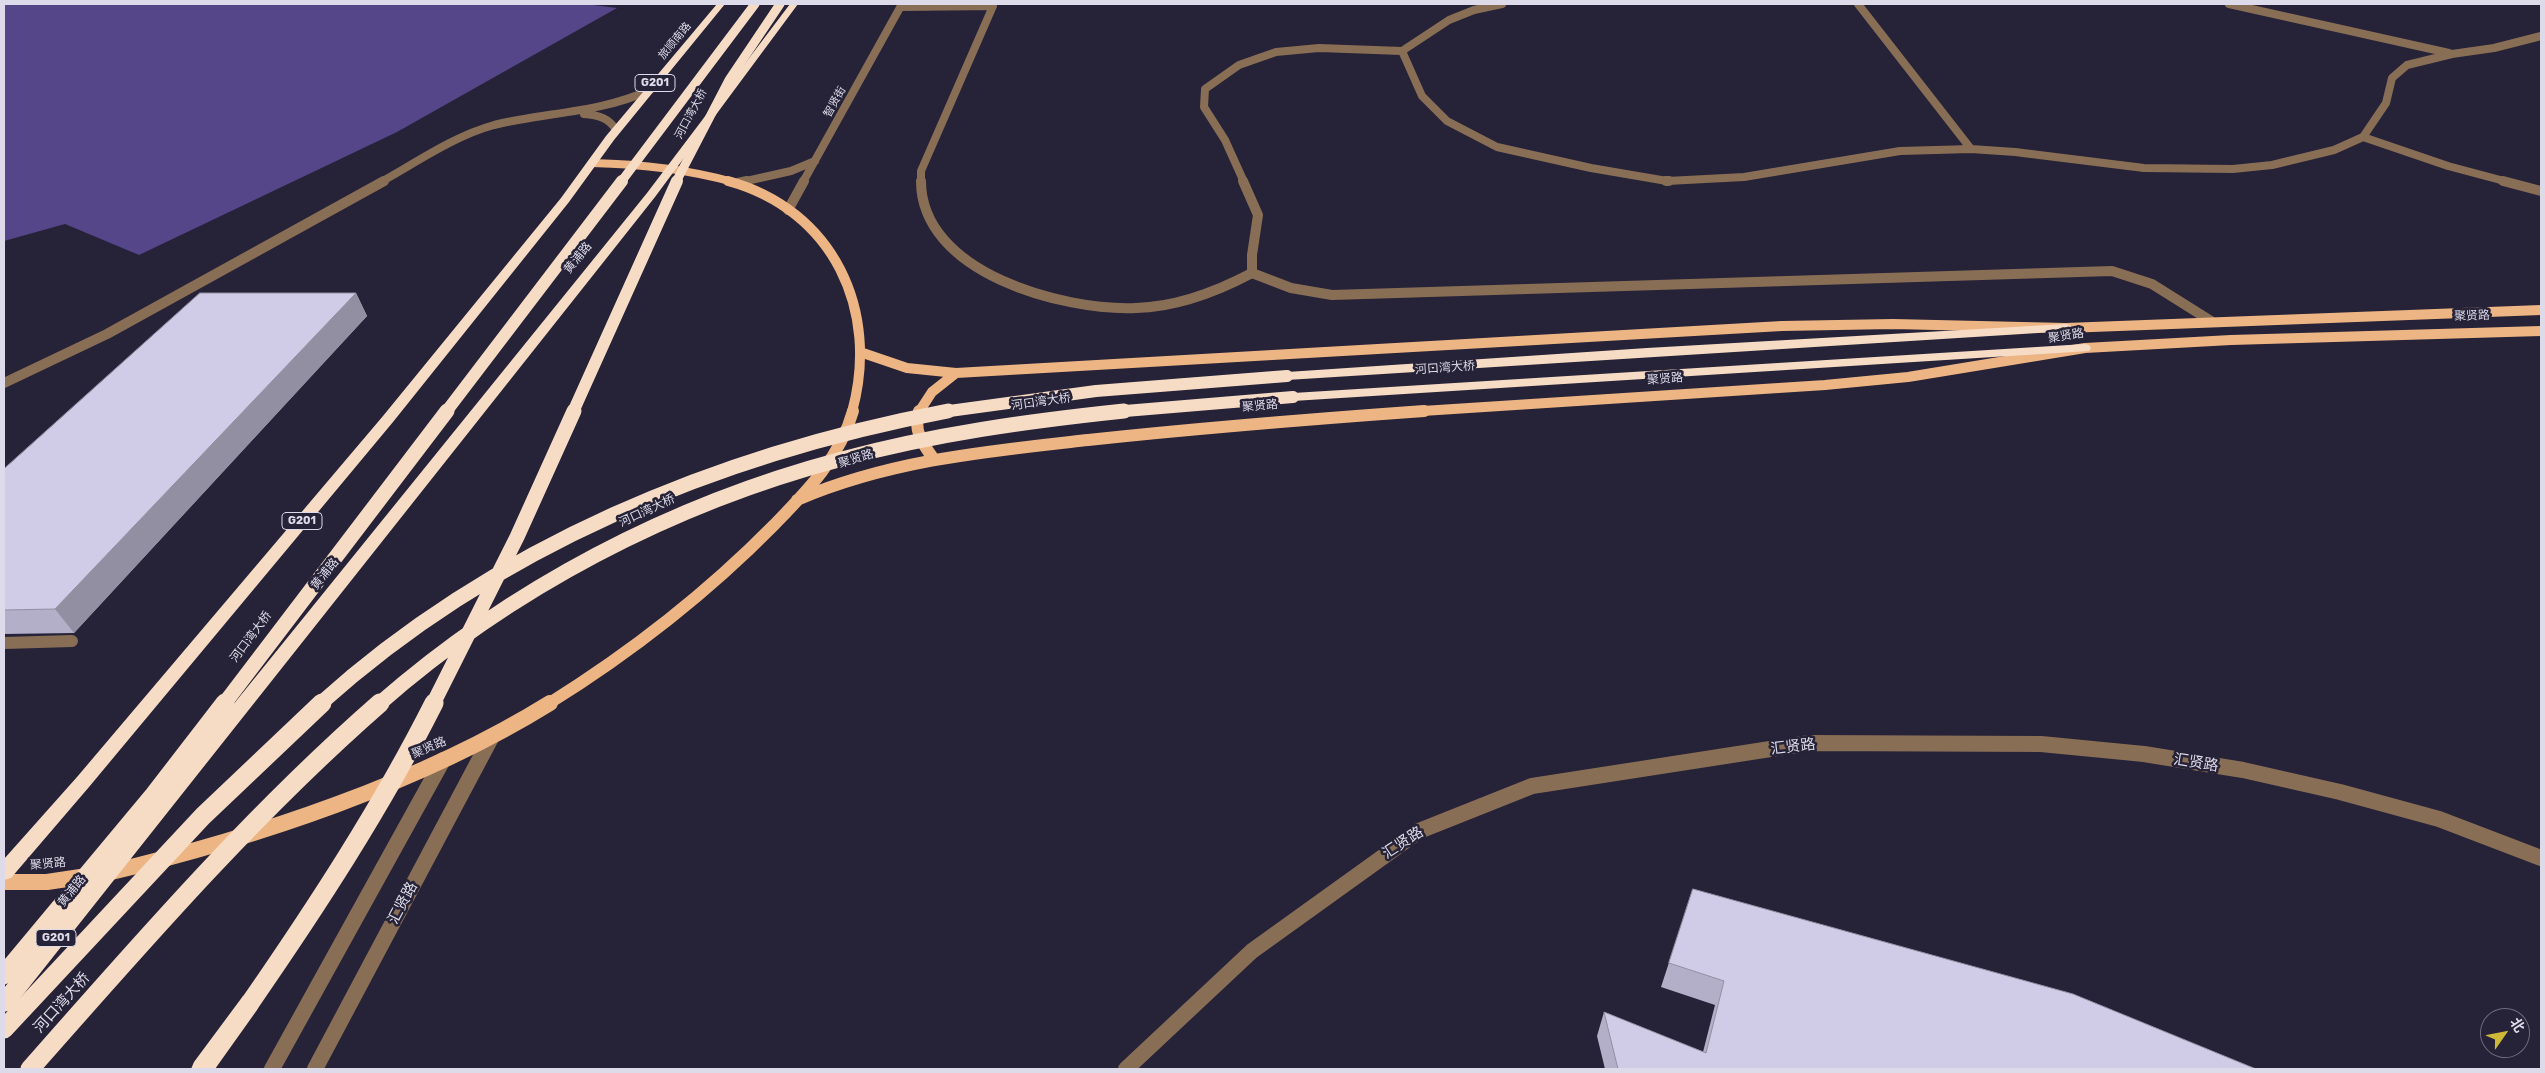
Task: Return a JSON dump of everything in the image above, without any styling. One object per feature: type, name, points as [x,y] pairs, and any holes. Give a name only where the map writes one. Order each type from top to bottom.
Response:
[{"type":"highway","name":"旅顺南路","points":[[592,163],[616,130],[721,4]]},
{"type":"highway","name":"河口湾大桥","points":[[4,975],[154,795],[578,240],[755,4]]},
{"type":"highway","name":"河口湾大桥","points":[[202,1069],[332,883],[405,760],[517,537],[678,178],[729,80],[780,4]]},
{"type":"highway","name":"G201","points":[[672,167],[794,4]]},
{"type":"highway","name":"G201","points":[[4,872],[83,782],[382,426],[565,200],[592,163]]},
{"type":"highway","name":"黄浦路","points":[[4,1003],[672,167]]},
{"type":"highway","name":"河口湾大桥","points":[[4,1030],[212,808],[331,695],[386,651],[445,609],[511,568],[627,508],[686,483],[790,448],[854,431],[955,410],[1030,399],[1155,386],[1287,376],[1647,352],[2066,328]]},
{"type":"highway","name":"河口湾大桥","points":[[30,1069],[264,812],[339,739],[407,680],[466,635],[535,590],[599,555],[716,501],[841,459],[969,432],[1095,413],[1292,397],[2085,348]]},
{"type":"main road","name":"聚贤路","points":[[4,882],[47,882],[109,872],[169,858],[251,834],[356,796],[491,738],[576,686],[652,632],[707,589],[755,546],[824,471],[842,441],[857,395],[860,352],[858,320],[850,285],[835,256],[813,231],[788,210],[738,183],[708,173],[672,167],[592,163]]},
{"type":"main road","name":"聚贤路","points":[[860,352],[897,367],[927,373],[956,373],[1782,326],[1903,324],[2066,328],[2211,321],[2541,310]]},
{"type":"main road","name":"聚贤路","points":[[797,500],[858,474],[933,458],[1116,436],[1295,420],[1880,380],[1999,364],[2085,348],[2231,340],[2541,331]]},
{"type":"main road","points":[[933,458],[920,438],[917,421],[922,402],[935,387],[956,373]]},
{"type":"street","points":[[1252,273],[1252,255],[1258,215],[1225,140],[1204,107],[1205,89],[1240,64],[1284,51],[1340,47],[1402,51],[1437,25],[1485,6],[1502,4]]},
{"type":"street","points":[[1858,4],[1970,149]]},
{"type":"street","points":[[2229,4],[2452,54]]},
{"type":"street","points":[[901,5],[992,6],[921,171],[922,200],[933,225],[952,249],[980,270],[1015,287],[1058,301],[1099,307],[1136,308],[1170,304],[1229,286],[1252,273]]},
{"type":"street","name":"智贤街","points":[[788,210],[901,5]]},
{"type":"street","points":[[1402,51],[1422,96],[1447,120],[1497,147],[1591,168],[1668,181],[1744,177],[1900,151],[1970,149],[2015,152],[2144,168],[2233,169],[2272,165],[2334,150],[2363,137],[2386,103],[2392,78],[2407,65],[2452,54],[2494,48],[2541,36]]},
{"type":"street","points":[[4,383],[106,334],[472,132],[508,121],[618,103],[650,90]]},
{"type":"street","points":[[552,114],[591,114],[612,122],[616,130]]},
{"type":"street","points":[[2363,137],[2448,166],[2541,191]]},
{"type":"street","points":[[738,183],[791,172],[815,161]]},
{"type":"street","points":[[1252,273],[1286,288],[1332,295],[2112,271],[2151,282],[2172,293],[2211,321]]},
{"type":"street","points":[[4,643],[72,642]]},
{"type":"street","name":"汇贤路","points":[[315,1069],[491,738]]},
{"type":"street","name":"汇贤路","points":[[1126,1069],[1252,951],[1419,830],[1532,786],[1809,743],[2041,744],[2144,754],[2243,770],[2340,792],[2439,819],[2541,858]]},
{"type":"street","points":[[272,1069],[443,760]]},
{"type":"shaded area","points":[[4,4],[585,4],[617,8],[397,132],[139,255],[65,224],[4,241]]},
{"type":"building","points":[[200,293],[356,293],[55,609],[4,610],[4,469]]},
{"type":"building","points":[[1693,889],[2073,994],[2256,1069],[1618,1069],[1604,1012],[1706,1053],[1724,981],[1669,963]]}]
